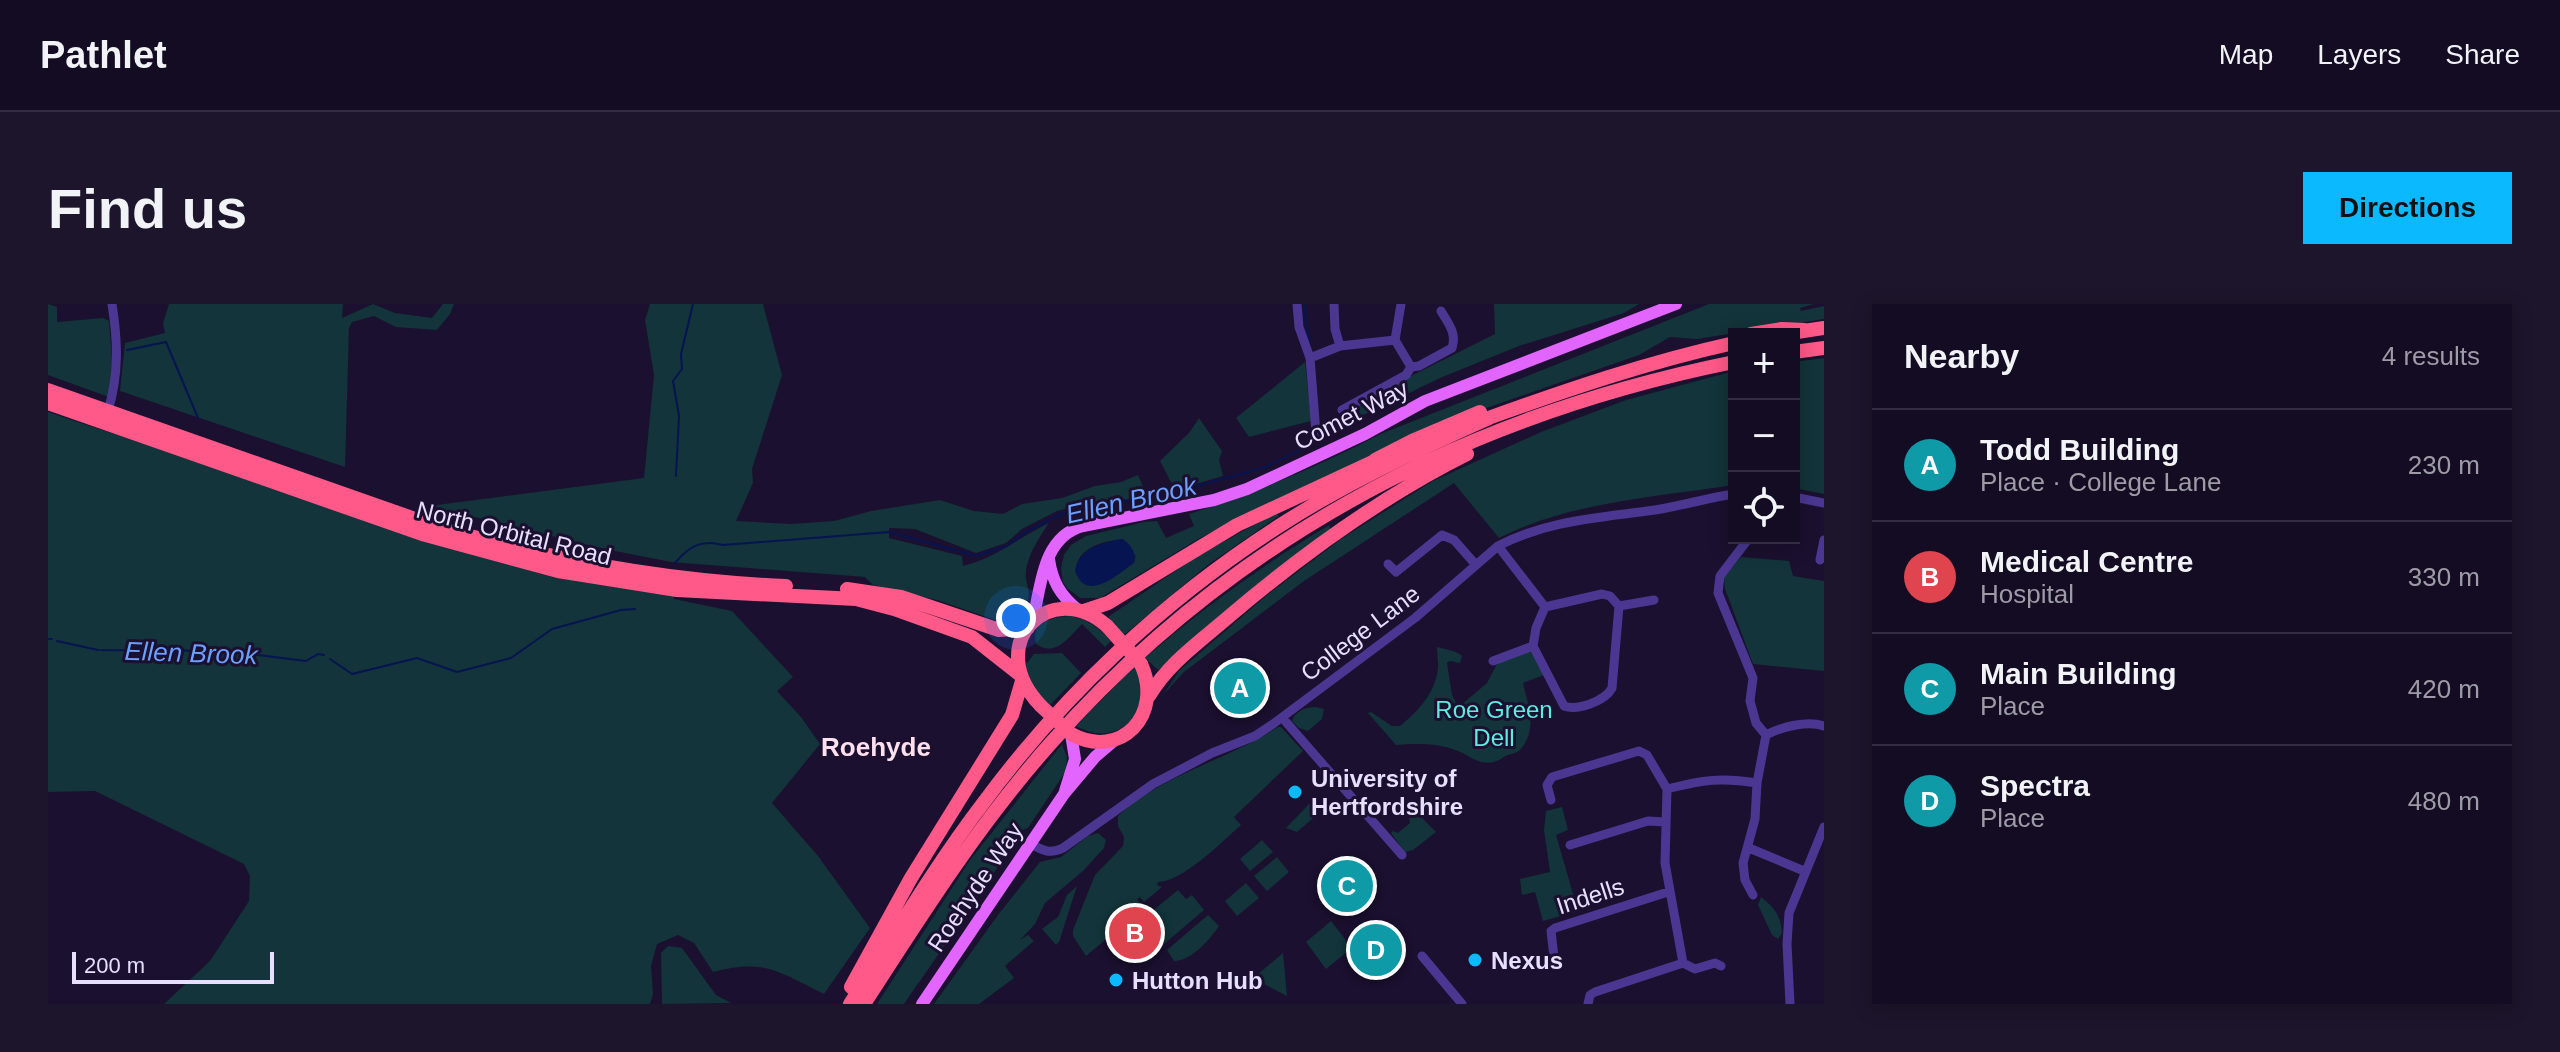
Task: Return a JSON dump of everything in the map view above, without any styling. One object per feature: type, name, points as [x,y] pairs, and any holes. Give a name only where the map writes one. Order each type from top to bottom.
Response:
[{"type":"highway","points":[[1800,331],[1824,328]]},
{"type":"highway","points":[[1800,330],[1805,330]]},
{"type":"highway","points":[[842,1004],[911,878],[1012,715],[1020,677],[1018,650],[1030,626],[1039,617],[1058,610],[1081,610],[1108,603],[1237,525],[1456,422],[1552,387],[1668,351],[1728,338]]},
{"type":"highway","points":[[1372,462],[1585,384],[1728,344]]},
{"type":"highway","points":[[1800,351],[1824,348]]},
{"type":"highway","points":[[864,1004],[933,897],[1002,802],[1085,706],[1168,626],[1216,587],[1273,548],[1371,490],[1461,447],[1540,416],[1728,364]]},
{"type":"highway","name":"North Orbital Road","points":[[48,390],[435,526],[557,558],[688,579],[872,592],[928,605],[999,630],[1030,626]]},
{"type":"highway","points":[[1020,677],[1041,706],[1071,734],[1094,742],[1116,739],[1139,722],[1149,696],[1172,665],[1339,529],[1442,467],[1592,400]]},
{"type":"highway","name":"North Orbital Road","points":[[48,403],[422,534],[558,571],[677,590],[856,599],[894,609],[972,637],[1020,677]]},
{"type":"highway","points":[[850,1004],[985,801],[1031,742],[1106,663],[1170,605],[1279,526],[1385,466],[1489,418]]},
{"type":"highway","points":[[1081,610],[1107,626],[1141,664],[1149,696]]},
{"type":"main road","name":"Comet Way","points":[[1030,626],[1049,556],[1060,538],[1075,529],[1201,503],[1247,489],[1322,456],[1425,401],[1676,304]]},
{"type":"main road","points":[[1049,556],[1058,589],[1081,610]]},
{"type":"main road","name":"Roehyde Way","points":[[1064,794],[1075,759],[1071,734]]},
{"type":"main road","name":"Roehyde Way","points":[[922,1004],[1064,794],[1095,757],[1116,739]]},
{"type":"street","points":[[108,411],[118,357],[112,304]]},
{"type":"street","points":[[1297,304],[1299,327],[1310,358],[1316,433]]},
{"type":"street","points":[[1334,304],[1335,329],[1340,346]]},
{"type":"street","points":[[1401,304],[1395,340],[1411,367]]},
{"type":"street","points":[[1411,367],[1419,366],[1452,348],[1452,330],[1441,311]]},
{"type":"street","points":[[1310,358],[1340,346],[1395,340]]},
{"type":"street","points":[[1342,410],[1406,375],[1411,367]]},
{"type":"street","name":"College Lane","points":[[1029,843],[1045,852],[1054,853],[1153,784],[1212,753],[1255,736],[1415,618],[1498,546],[1530,532],[1569,521],[1659,509],[1728,495]]},
{"type":"street","points":[[1800,498],[1824,503]]},
{"type":"street","points":[[1388,564],[1396,572],[1442,535],[1454,540],[1476,565]]},
{"type":"street","points":[[1820,560],[1824,540]]},
{"type":"street","points":[[1744,544],[1720,576],[1718,593],[1753,678],[1750,701],[1756,723],[1766,735]]},
{"type":"street","points":[[1498,546],[1545,607]]},
{"type":"street","points":[[1602,594],[1610,596],[1619,606],[1612,688],[1608,695],[1570,708],[1564,706],[1533,646],[1536,628],[1545,607],[1602,594]]},
{"type":"street","points":[[1619,606],[1654,600]]},
{"type":"street","points":[[1493,661],[1533,646]]},
{"type":"street","points":[[1286,722],[1402,855]]},
{"type":"street","points":[[1766,735],[1811,723],[1824,726]]},
{"type":"street","points":[[1753,895],[1743,863],[1755,819],[1757,783],[1766,735]]},
{"type":"street","points":[[1551,800],[1547,785],[1552,777],[1639,751],[1647,755],[1667,789],[1665,863],[1683,963]]},
{"type":"street","points":[[1667,789],[1709,779],[1727,778],[1757,783]]},
{"type":"street","points":[[1570,845],[1648,821],[1665,822]]},
{"type":"street","points":[[1790,1004],[1789,913],[1824,829]]},
{"type":"street","points":[[1749,848],[1804,871]]},
{"type":"street","name":"Indells","points":[[1554,957],[1551,931],[1555,928],[1668,892]]},
{"type":"street","points":[[1422,956],[1462,1004]]},
{"type":"street","points":[[1588,1004],[1590,995],[1595,992],[1683,963],[1695,969],[1715,963],[1721,966]]},
{"type":"green space","points":[[48,304],[57,307],[57,322],[103,318],[109,321],[112,360],[109,397],[48,375]]},
{"type":"green space","points":[[169,304],[343,304],[342,318],[373,304],[395,313],[432,318],[443,304],[454,304],[437,330],[396,327],[374,316],[352,322],[349,328],[345,467],[120,391],[125,343],[165,333],[163,323]]},
{"type":"green space","points":[[650,304],[763,304],[782,375],[752,469],[753,483],[736,521],[791,524],[834,521],[871,511],[940,500],[974,511],[1003,514],[1022,504],[1062,498],[1138,475],[1148,498],[1091,502],[1057,511],[1022,529],[1006,543],[976,553],[915,529],[889,528],[889,538],[962,556],[963,566],[998,552],[1049,523],[1027,565],[1029,595],[1024,610],[1017,620],[1004,623],[937,600],[873,585],[865,577],[671,562],[429,506],[644,478],[654,375],[645,320]]},
{"type":"green space","points":[[1494,304],[1639,304],[1624,313],[1519,346],[1440,378],[1322,435],[1322,429],[1377,393],[1495,334]]},
{"type":"green space","points":[[1709,304],[1814,304],[1800,308],[1801,311],[1824,306],[1824,319],[1767,328],[1728,328],[1728,334],[1697,339],[1670,337],[1639,355],[1458,418],[1240,517],[1100,598],[1080,598],[1063,582],[1061,568],[1064,555],[1071,545],[1086,536],[1157,521],[1166,538],[1194,526],[1189,514],[1288,478],[1383,433]],"holes":[[[1123,539],[1136,557],[1076,574],[1077,565],[1085,552],[1107,542]]]},
{"type":"green space","points":[[1824,358],[1824,494],[1800,489],[1800,361]]},
{"type":"green space","points":[[1305,362],[1311,421],[1249,437],[1236,418]]},
{"type":"green space","points":[[1728,373],[1728,486],[1584,509],[1554,516],[1499,538],[1454,483],[1304,581],[1184,672],[1163,695],[1179,671],[1266,596],[1341,539],[1433,481],[1541,432],[1626,400]]},
{"type":"green space","points":[[48,412],[108,432],[673,594],[674,599],[732,611],[793,677],[777,691],[820,744],[772,803],[818,856],[870,928],[824,994],[783,974],[759,967],[713,972],[694,943],[678,935],[657,944],[651,966],[653,994],[650,1004],[164,1004],[210,961],[249,901],[250,876],[244,864],[95,791],[48,792]]},
{"type":"green space","points":[[1199,418],[1222,451],[1219,460],[1223,476],[1175,490],[1160,461],[1189,433]]},
{"type":"green space","points":[[1276,513],[1279,516],[1209,564],[1124,635],[1108,617],[1196,557]]},
{"type":"green space","points":[[1329,525],[1331,530],[1280,568],[1158,670],[1145,658],[1234,587]]},
{"type":"green space","points":[[1741,557],[1789,561],[1793,576],[1824,581],[1824,671],[1753,664],[1725,589],[1724,577]]},
{"type":"green space","points":[[1070,616],[1093,625],[1111,641],[1105,647],[1082,624],[1067,640],[1055,647],[1049,649],[1036,644],[1036,630],[1044,622]]},
{"type":"green space","name":"Roe Green Dell","points":[[1437,647],[1462,656],[1460,663],[1447,663],[1452,695],[1457,705],[1487,683],[1497,664],[1527,651],[1533,653],[1544,675],[1523,683],[1530,725],[1526,741],[1519,751],[1487,763],[1443,746],[1396,745],[1368,713],[1392,726],[1400,726],[1413,714],[1434,685],[1438,667]]},
{"type":"green space","points":[[1062,653],[1081,673],[1050,705],[1034,687],[1026,664],[1034,654]]},
{"type":"green space","points":[[1135,666],[1141,697],[1130,721],[1120,729],[1107,733],[1076,726]]},
{"type":"green space","points":[[1324,709],[1322,719],[1308,731],[1292,721],[1301,710]]},
{"type":"green space","points":[[1278,727],[1303,751],[1234,817],[1241,825],[1190,868],[1158,882],[1157,885],[1162,887],[1144,902],[1140,897],[1137,899],[1143,908],[1086,956],[1073,936],[1073,930],[1095,875],[1123,846],[1124,837],[1118,826],[1118,816],[1155,789]]},
{"type":"green space","points":[[1062,744],[1067,757],[1066,771],[1028,828],[1015,837],[980,894],[904,1004],[877,1004],[970,860]]},
{"type":"green space","points":[[1310,803],[1319,813],[1297,832],[1286,828]]},
{"type":"green space","points":[[1562,807],[1568,830],[1556,835],[1578,911],[1543,921],[1535,892],[1522,895],[1520,879],[1550,872],[1544,830],[1546,811]]},
{"type":"green space","points":[[1416,812],[1436,832],[1413,850],[1405,852],[1391,833],[1398,833],[1410,823],[1409,818]]},
{"type":"green space","points":[[1098,833],[1106,840],[1104,848],[1083,871],[1045,903],[1035,924],[1020,940],[1028,935],[1034,941],[1005,966],[1014,978],[979,1004],[934,1004],[1040,862],[1061,857],[1088,836]]},
{"type":"green space","points":[[1262,840],[1273,852],[1250,871],[1240,859]]},
{"type":"green space","points":[[1277,857],[1289,872],[1267,891],[1254,876]]},
{"type":"green space","points":[[1246,883],[1259,898],[1237,916],[1225,901]]},
{"type":"green space","points":[[1077,886],[1056,945],[1042,929],[1058,917],[1067,895]]},
{"type":"green space","points":[[1178,890],[1186,899],[1192,895],[1204,910],[1163,945],[1151,931],[1149,933],[1160,947],[1158,949],[1144,935],[1156,921],[1152,917],[1141,924],[1139,922]]},
{"type":"green space","points":[[1761,897],[1779,917],[1782,933],[1778,939],[1772,935],[1758,905]]},
{"type":"green space","points":[[1208,915],[1219,926],[1194,953],[1174,961],[1167,950]]},
{"type":"green space","points":[[1331,921],[1352,948],[1326,969],[1306,942]]},
{"type":"green space","points":[[668,946],[682,948],[716,995],[731,1003],[662,1004],[661,953]]},
{"type":"green space","points":[[1283,953],[1287,996],[1264,984],[1255,988],[1252,979]]},
{"type":"shaded area","points":[[1121,539],[1132,548],[1134,563],[1102,584],[1086,585],[1080,580],[1075,570],[1087,551]]},
{"type":"waterway","points":[[676,476],[679,416],[673,381],[682,369],[681,354],[693,304]]},
{"type":"waterway","name":"Ellen Brook","points":[[1304,304],[1309,343]]},
{"type":"waterway","points":[[127,350],[166,342],[198,418]]},
{"type":"waterway","name":"Ellen Brook","points":[[675,563],[685,552],[702,544],[889,532],[976,556],[1007,546],[1024,533],[1059,515],[1092,504],[1153,498],[1266,467],[1312,444]]},
{"type":"waterway","name":"Ellen Brook","points":[[330,659],[352,674],[417,658],[457,672],[511,658],[552,629],[635,609]]},
{"type":"waterway","name":"Ellen Brook","points":[[57,641],[98,650],[226,651],[306,661],[318,654],[324,655]]},
{"type":"place","name":"Todd Building","points":[[1240,688]]},
{"type":"place","name":"University of Hertfordshire","points":[[1295,792]]},
{"type":"place","name":"Main Building","points":[[1347,886]]},
{"type":"place","name":"Medical Centre","points":[[1135,933]]},
{"type":"place","name":"Spectra","points":[[1376,950]]},
{"type":"place","name":"Nexus","points":[[1475,960]]},
{"type":"place","name":"Hutton Hub","points":[[1116,980]]},
{"type":"district","name":"Roehyde","points":[[876,747]]}]
